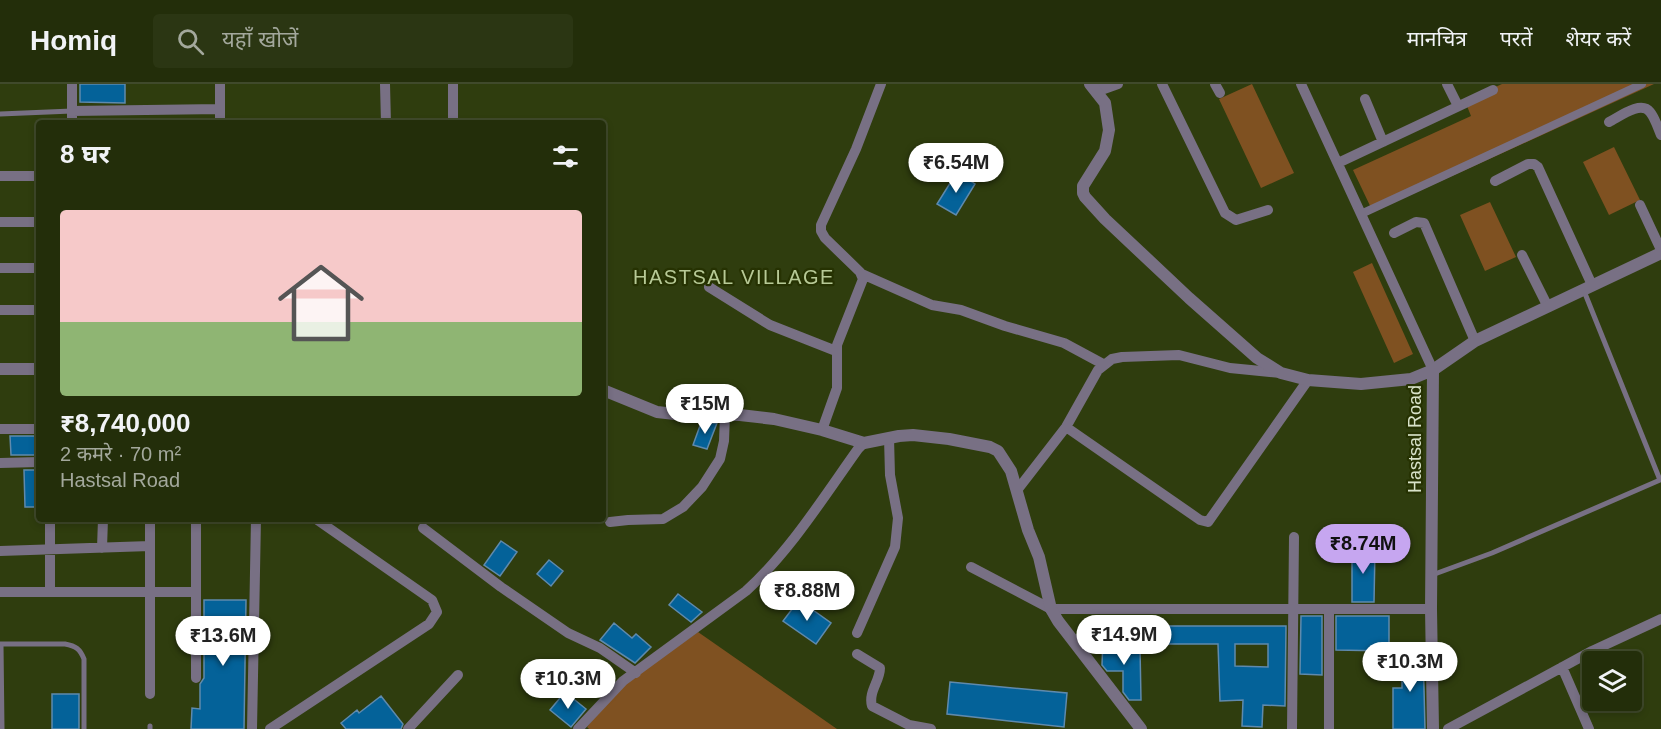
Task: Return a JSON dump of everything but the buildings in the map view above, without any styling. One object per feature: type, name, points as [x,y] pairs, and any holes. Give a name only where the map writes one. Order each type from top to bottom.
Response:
[{"type":"street","points":[[72,84],[72,120]]},
{"type":"street","points":[[220,84],[220,120]]},
{"type":"street","points":[[385,84],[386,120]]},
{"type":"street","points":[[453,84],[453,120]]},
{"type":"street","points":[[881,84],[856,149],[821,225],[825,238],[861,274],[932,304],[961,310],[1005,326],[1064,342],[1103,364]]},
{"type":"street","points":[[1118,84],[1097,86],[1105,103],[1109,130],[1105,151],[1083,186],[1085,197],[1105,219],[1198,306],[1257,358],[1281,373]]},
{"type":"street","points":[[1162,84],[1225,213],[1236,220],[1268,210]]},
{"type":"street","points":[[1018,489],[1066,427],[1098,370],[1112,359],[1179,356],[1230,368],[1281,373],[1308,380],[1361,384],[1411,379],[1433,370],[1301,84]]},
{"type":"street","points":[[1447,84],[1458,106]]},
{"type":"street","points":[[1361,214],[1642,84]]},
{"type":"street","points":[[1338,163],[1493,90]]},
{"type":"street","points":[[1365,99],[1383,142]]},
{"type":"street","points":[[1609,122],[1637,108],[1645,108],[1650,111],[1661,135]]},
{"type":"street","points":[[72,111],[220,109]]},
{"type":"street","points":[[1495,181],[1528,164],[1538,167],[1588,287]]},
{"type":"street","points":[[0,176],[36,176]]},
{"type":"street","points":[[1640,205],[1661,251]]},
{"type":"street","points":[[0,222],[36,222]]},
{"type":"street","points":[[1394,233],[1416,222],[1424,223],[1475,340]]},
{"type":"street","name":"Hastsal Road","points":[[1433,729],[1431,609],[1433,370],[1475,340],[1661,251]]},
{"type":"street","points":[[1522,255],[1548,307]]},
{"type":"street","points":[[0,268],[36,268]]},
{"type":"street","points":[[822,430],[837,388],[836,351],[839,337],[862,282],[861,274]]},
{"type":"street","points":[[709,286],[771,325],[836,351]]},
{"type":"street","points":[[0,310],[36,310]]},
{"type":"street","points":[[0,369],[36,369]]},
{"type":"street","points":[[1066,427],[1202,522],[1208,522],[1308,380]]},
{"type":"street","points":[[606,391],[657,412],[725,414],[774,419],[822,430],[864,444]]},
{"type":"street","points":[[610,522],[663,519],[683,507],[702,487],[720,459],[724,441],[725,414]]},
{"type":"street","points":[[0,429],[36,429]]},
{"type":"street","points":[[578,729],[614,690],[746,591],[761,577],[780,556],[858,449],[864,444],[889,438],[927,436],[990,447],[998,451],[1006,460],[1018,489],[1028,530],[1039,557],[1051,609],[1141,729]]},
{"type":"street","points":[[857,633],[895,547],[898,518],[890,475],[889,438]]},
{"type":"street","points":[[0,463],[36,462]]},
{"type":"street","points":[[50,522],[50,592]]},
{"type":"street","points":[[102,548],[103,522]]},
{"type":"street","points":[[150,522],[150,694]]},
{"type":"street","points":[[196,522],[196,678]]},
{"type":"street","points":[[252,729],[256,522]]},
{"type":"street","points":[[270,729],[429,624],[437,612],[432,600],[320,522]]},
{"type":"street","points":[[423,528],[501,587],[568,633],[600,648],[636,673]]},
{"type":"street","points":[[1292,729],[1294,537]]},
{"type":"street","points":[[0,551],[150,546]]},
{"type":"street","points":[[971,567],[1051,609],[1431,609]]},
{"type":"street","points":[[0,592],[196,592]]},
{"type":"street","points":[[1329,609],[1329,729]]},
{"type":"street","points":[[1448,729],[1592,651],[1661,619]]},
{"type":"street","points":[[857,654],[880,668],[872,694],[872,706],[909,725],[931,729]]},
{"type":"street","points":[[1562,667],[1589,729]]},
{"type":"street","points":[[408,729],[458,675]]},
{"type":"lane","points":[[0,114],[72,111]]},
{"type":"lane","points":[[1432,576],[1492,553],[1661,480],[1588,287]]},
{"type":"lane","points":[[2,729],[0,644],[65,644],[75,646],[80,650],[84,659],[84,729]]},
{"type":"shaded area","points":[[1252,84],[1294,173],[1261,188],[1219,99]]},
{"type":"shaded area","points":[[1502,84],[1654,84],[1373,212],[1353,170],[1471,116],[1465,101]]},
{"type":"shaded area","points":[[1614,147],[1640,200],[1609,215],[1583,162]]},
{"type":"shaded area","points":[[1490,202],[1516,257],[1485,271],[1460,215]]},
{"type":"shaded area","points":[[1372,263],[1413,354],[1394,363],[1353,272]]},
{"type":"shaded area","points":[[698,632],[837,729],[589,729],[587,727],[617,688]]},
{"type":"district","name":"HASTSAL VILLAGE","points":[[734,277]]}]
